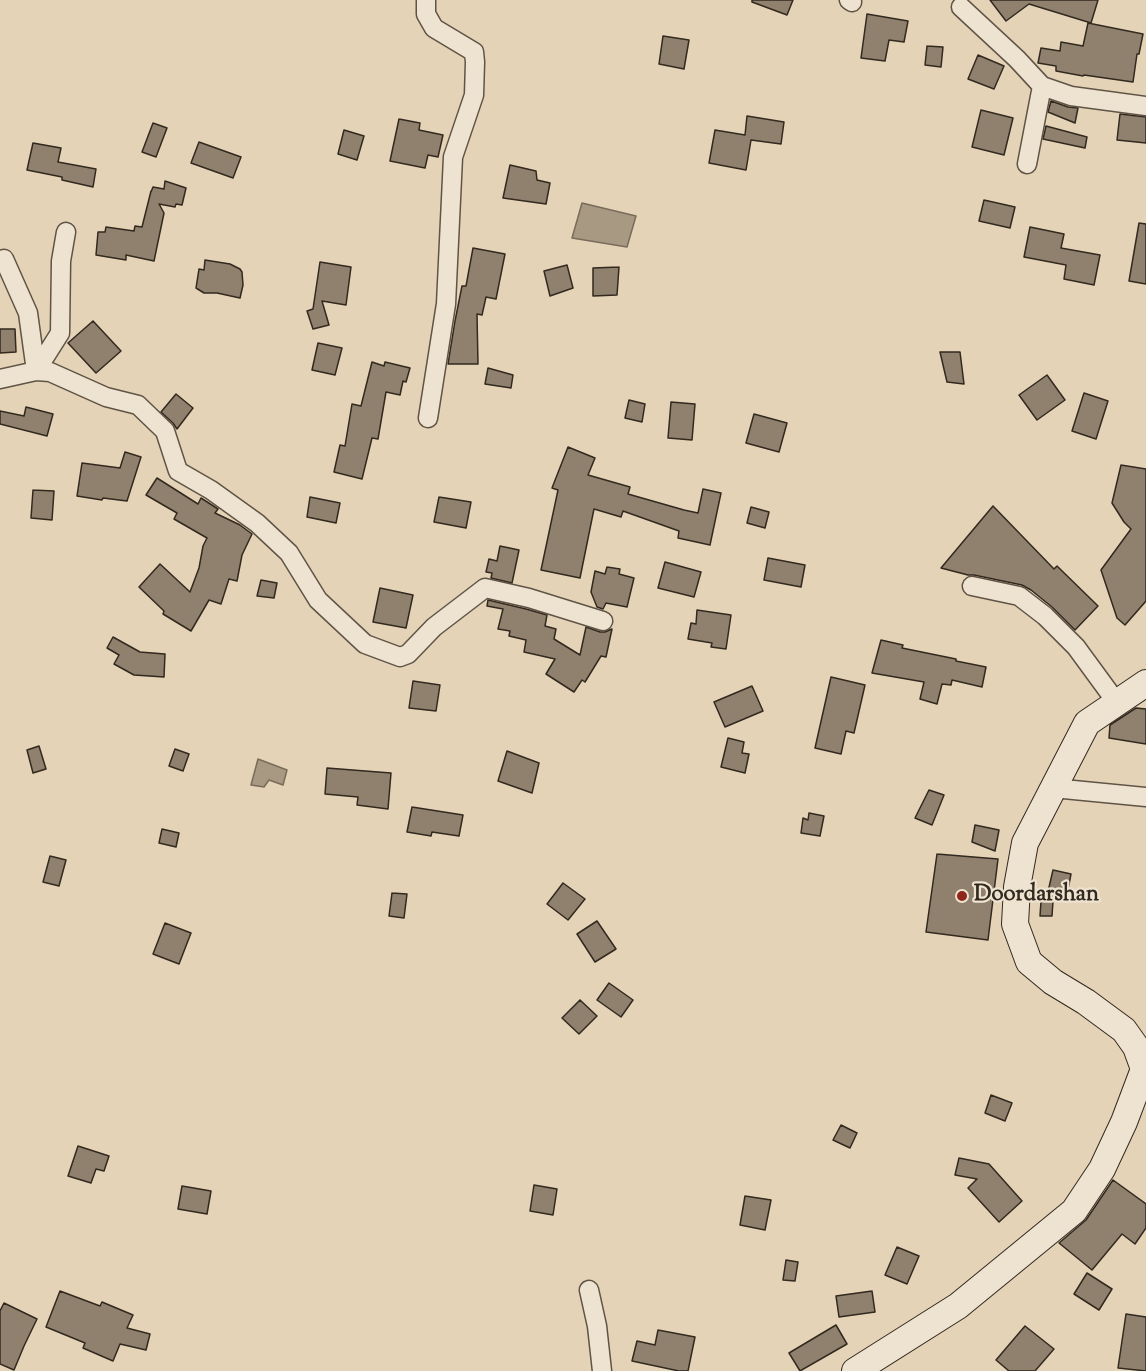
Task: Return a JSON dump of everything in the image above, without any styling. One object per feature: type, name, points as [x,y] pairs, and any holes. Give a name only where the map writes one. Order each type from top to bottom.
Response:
[{"type":"main road","points":[[855,1371],[958,1306],[1074,1211],[1102,1169],[1124,1122],[1138,1108],[1144,1069],[1136,1047],[1124,1030],[1086,1002],[1053,982],[1029,962],[1015,924],[1017,887],[1024,843],[1087,723],[1146,683]]},
{"type":"street","points":[[426,0],[426,14],[434,28],[474,52],[475,62],[474,95],[453,157],[446,304],[428,418]]},
{"type":"street","points":[[961,6],[1042,86],[1071,96],[1146,106]]},
{"type":"street","points":[[1027,164],[1042,86]]},
{"type":"street","points":[[36,371],[60,333],[61,261],[66,232]]},
{"type":"street","points":[[4,260],[28,313],[36,371]]},
{"type":"street","points":[[0,379],[36,371],[50,372],[106,397],[138,405],[165,430],[178,471],[211,490],[265,530],[289,553],[318,600],[365,644],[400,657],[408,654],[434,627],[485,588],[529,598],[603,621]]},
{"type":"street","points":[[972,586],[1019,596],[1045,616],[1076,647],[1117,703]]},
{"type":"street","points":[[1053,788],[1146,797]]},
{"type":"street","points":[[590,1290],[602,1371]]},
{"type":"shaded area","points":[[582,203],[636,216],[627,247],[572,238]]},
{"type":"shaded area","points":[[258,759],[287,770],[283,785],[269,780],[264,787],[251,785]]},
{"type":"building","points":[[752,0],[793,0],[787,15],[752,2]]},
{"type":"building","points":[[990,0],[1098,0],[1091,23],[1029,4],[1006,21]]},
{"type":"building","points":[[867,14],[908,21],[904,42],[889,40],[885,61],[861,58]]},
{"type":"building","points":[[1088,23],[1143,34],[1133,82],[1056,71],[1056,66],[1038,63],[1041,48],[1060,51],[1061,42],[1083,46]]},
{"type":"building","points":[[663,36],[689,40],[684,69],[659,64]]},
{"type":"building","points":[[927,46],[943,47],[941,67],[925,65]]},
{"type":"building","points":[[978,55],[1004,66],[994,89],[968,79]]},
{"type":"building","points":[[1051,101],[1078,108],[1075,123],[1048,112]]},
{"type":"building","points":[[981,110],[1013,118],[1004,155],[972,147]]},
{"type":"building","points":[[1120,114],[1146,117],[1146,143],[1117,140]]},
{"type":"building","points":[[747,116],[784,122],[781,144],[751,140],[746,170],[709,163],[715,130],[745,135]]},
{"type":"building","points":[[399,119],[420,123],[419,130],[443,135],[438,157],[428,155],[425,168],[390,161]]},
{"type":"building","points":[[153,123],[167,128],[156,157],[142,152]]},
{"type":"building","points":[[1046,126],[1087,137],[1085,148],[1043,139]]},
{"type":"building","points":[[344,130],[364,136],[357,160],[338,154]]},
{"type":"building","points":[[199,142],[241,157],[233,178],[191,163]]},
{"type":"building","points":[[33,143],[61,148],[58,162],[96,169],[93,187],[62,180],[62,177],[27,170]]},
{"type":"building","points":[[510,165],[536,171],[537,180],[550,183],[546,204],[503,198]]},
{"type":"building","points":[[165,181],[186,188],[182,205],[176,204],[175,207],[159,204],[164,213],[154,261],[126,255],[126,260],[96,255],[98,232],[105,232],[106,227],[134,231],[135,226],[142,227],[153,187],[164,189]]},
{"type":"building","points":[[984,200],[1015,207],[1010,228],[979,221]]},
{"type":"building","points":[[1139,223],[1146,224],[1146,284],[1129,281]]},
{"type":"building","points":[[1030,227],[1064,234],[1061,248],[1100,255],[1094,285],[1064,279],[1066,265],[1024,257]]},
{"type":"building","points":[[473,248],[505,254],[496,299],[486,297],[482,315],[477,314],[478,364],[448,364],[462,286],[466,286]]},
{"type":"building","points":[[205,260],[230,264],[240,269],[243,285],[240,298],[204,293],[196,288],[199,269],[204,270]]},
{"type":"building","points":[[320,262],[351,267],[346,305],[322,301],[329,325],[313,329],[307,311],[313,309]]},
{"type":"building","points":[[567,265],[573,288],[550,296],[544,271]]},
{"type":"building","points":[[619,267],[617,295],[593,296],[593,268]]},
{"type":"building","points":[[93,321],[121,351],[96,373],[68,343]]},
{"type":"building","points":[[0,329],[15,329],[16,352],[0,353]]},
{"type":"building","points":[[318,343],[342,348],[335,375],[312,370]]},
{"type":"building","points":[[940,352],[960,352],[964,384],[947,382]]},
{"type":"building","points":[[372,362],[384,366],[385,362],[410,368],[406,382],[403,381],[400,395],[386,392],[378,439],[372,438],[362,479],[334,472],[340,445],[345,446],[352,404],[361,406]]},
{"type":"building","points":[[488,368],[513,375],[511,388],[485,384]]},
{"type":"building","points":[[1047,375],[1065,400],[1037,420],[1019,395]]},
{"type":"building","points":[[1084,393],[1108,401],[1096,439],[1072,431]]},
{"type":"building","points":[[176,394],[193,408],[177,429],[161,412]]},
{"type":"building","points":[[629,400],[645,404],[642,422],[625,418]]},
{"type":"building","points":[[671,402],[695,404],[692,440],[668,438]]},
{"type":"building","points":[[26,407],[53,414],[47,436],[0,424],[0,411],[24,416]]},
{"type":"building","points":[[754,414],[787,423],[779,452],[746,443]]},
{"type":"building","points":[[568,447],[595,458],[588,475],[630,487],[628,494],[698,513],[703,489],[721,493],[710,545],[678,538],[679,531],[623,511],[621,517],[594,509],[580,578],[541,570],[558,490],[552,488]]},
{"type":"building","points":[[125,452],[141,457],[127,501],[77,496],[82,463],[120,468]]},
{"type":"building","points":[[1121,465],[1146,469],[1146,601],[1125,625],[1117,618],[1101,570],[1131,529],[1112,503]]},
{"type":"building","points":[[157,478],[198,504],[201,498],[218,509],[215,513],[240,525],[252,534],[242,555],[237,581],[229,579],[221,604],[209,600],[191,631],[163,614],[164,611],[139,587],[160,564],[190,592],[207,538],[174,519],[177,513],[146,495]]},
{"type":"building","points":[[33,490],[54,491],[52,520],[31,518]]},
{"type":"building","points":[[310,497],[340,503],[336,523],[307,517]]},
{"type":"building","points":[[439,497],[471,502],[466,528],[434,522]]},
{"type":"building","points":[[993,506],[1054,569],[1057,566],[1098,606],[1075,630],[1052,607],[1022,585],[941,568]]},
{"type":"building","points":[[751,507],[769,512],[765,528],[747,523]]},
{"type":"building","points":[[500,546],[519,550],[512,583],[491,578],[492,573],[486,572],[489,559],[497,561]]},
{"type":"building","points":[[768,558],[805,565],[801,587],[764,580]]},
{"type":"building","points":[[665,562],[701,572],[694,597],[658,588]]},
{"type":"building","points":[[607,567],[620,569],[619,574],[634,578],[627,607],[606,603],[603,609],[597,607],[591,592],[595,571],[605,574]]},
{"type":"building","points":[[261,580],[277,583],[274,598],[257,596]]},
{"type":"building","points":[[380,588],[413,595],[406,628],[373,622]]},
{"type":"building","points":[[488,600],[547,615],[545,626],[556,629],[554,639],[580,655],[586,627],[600,632],[612,629],[606,657],[601,656],[585,682],[582,680],[574,692],[546,674],[555,659],[524,652],[526,640],[509,636],[510,631],[498,629],[503,609],[487,606]]},
{"type":"building","points":[[697,610],[731,615],[726,649],[711,647],[712,643],[688,639],[691,623],[696,624]]},
{"type":"building","points":[[113,637],[140,652],[165,654],[164,677],[134,675],[114,664],[119,655],[107,648]]},
{"type":"building","points":[[881,640],[903,645],[902,648],[986,667],[982,687],[952,680],[951,685],[942,684],[937,704],[920,699],[924,682],[872,673]]},
{"type":"building","points":[[831,677],[865,685],[854,733],[846,731],[841,754],[815,748]]},
{"type":"building","points":[[413,681],[440,685],[436,711],[409,708]]},
{"type":"building","points":[[752,686],[763,711],[725,727],[714,702]]},
{"type":"building","points":[[1136,708],[1146,709],[1146,744],[1109,738],[1110,725]]},
{"type":"building","points":[[728,738],[744,742],[742,753],[749,754],[745,773],[721,767]]},
{"type":"building","points":[[39,746],[46,769],[33,773],[27,750]]},
{"type":"building","points":[[175,749],[189,754],[183,771],[169,766]]},
{"type":"building","points":[[507,751],[539,763],[532,793],[498,781]]},
{"type":"building","points":[[327,768],[391,773],[388,809],[357,805],[358,797],[325,794]]},
{"type":"building","points":[[929,790],[944,795],[932,825],[915,818]]},
{"type":"building","points":[[412,807],[463,815],[459,836],[432,832],[431,836],[407,832]]},
{"type":"building","points":[[809,813],[824,816],[820,836],[801,833],[803,818],[808,820]]},
{"type":"building","points":[[975,825],[999,830],[995,851],[972,842]]},
{"type":"building","points":[[162,829],[179,833],[176,847],[159,843]]},
{"type":"building","name":"Doordarshan","points":[[937,854],[998,859],[988,940],[926,932]]},
{"type":"building","points":[[50,856],[66,860],[59,886],[43,882]]},
{"type":"building","points":[[1053,870],[1071,874],[1066,900],[1047,896]]},
{"type":"building","points":[[563,883],[585,899],[568,920],[547,904]]},
{"type":"building","points":[[392,893],[407,894],[404,918],[389,916]]},
{"type":"building","points":[[1041,901],[1053,901],[1052,916],[1040,916]]},
{"type":"building","points":[[597,921],[616,949],[595,962],[577,934]]},
{"type":"building","points":[[165,923],[191,933],[179,964],[153,954]]},
{"type":"building","points":[[609,983],[633,1000],[621,1017],[597,1000]]},
{"type":"building","points":[[580,1000],[597,1016],[579,1034],[562,1018]]},
{"type":"building","points":[[991,1095],[1012,1103],[1005,1121],[985,1113]]},
{"type":"building","points":[[841,1125],[857,1133],[850,1148],[833,1140]]},
{"type":"building","points":[[78,1146],[109,1156],[104,1171],[96,1169],[91,1183],[68,1176]]},
{"type":"building","points":[[959,1158],[989,1164],[1022,1201],[999,1222],[968,1188],[977,1179],[955,1175]]},
{"type":"building","points":[[1113,1180],[1146,1204],[1146,1228],[1135,1244],[1122,1234],[1092,1270],[1059,1243],[1086,1220]]},
{"type":"building","points":[[534,1185],[557,1189],[553,1215],[530,1211]]},
{"type":"building","points":[[182,1186],[211,1191],[207,1214],[178,1209]]},
{"type":"building","points":[[745,1196],[771,1200],[765,1230],[740,1225]]},
{"type":"building","points":[[897,1247],[919,1256],[907,1284],[885,1275]]},
{"type":"building","points":[[786,1260],[798,1262],[795,1281],[783,1280]]},
{"type":"building","points":[[1087,1273],[1112,1289],[1099,1310],[1074,1294]]},
{"type":"building","points":[[60,1291],[100,1306],[102,1302],[133,1315],[127,1328],[150,1334],[146,1350],[120,1344],[113,1361],[83,1348],[85,1343],[46,1327]]},
{"type":"building","points":[[872,1291],[875,1312],[839,1317],[836,1296]]},
{"type":"building","points":[[4,1303],[37,1319],[14,1370],[0,1364],[0,1311]]},
{"type":"building","points":[[1126,1314],[1146,1317],[1146,1371],[1118,1368]]},
{"type":"building","points":[[836,1325],[847,1344],[800,1371],[789,1353]]},
{"type":"building","points":[[1025,1326],[1054,1349],[1035,1371],[1009,1371],[996,1360]]},
{"type":"building","points":[[658,1330],[695,1337],[688,1371],[632,1361],[637,1341],[655,1345]]},
{"type":"place","name":"Doordarshan","points":[[962,896]]}]
